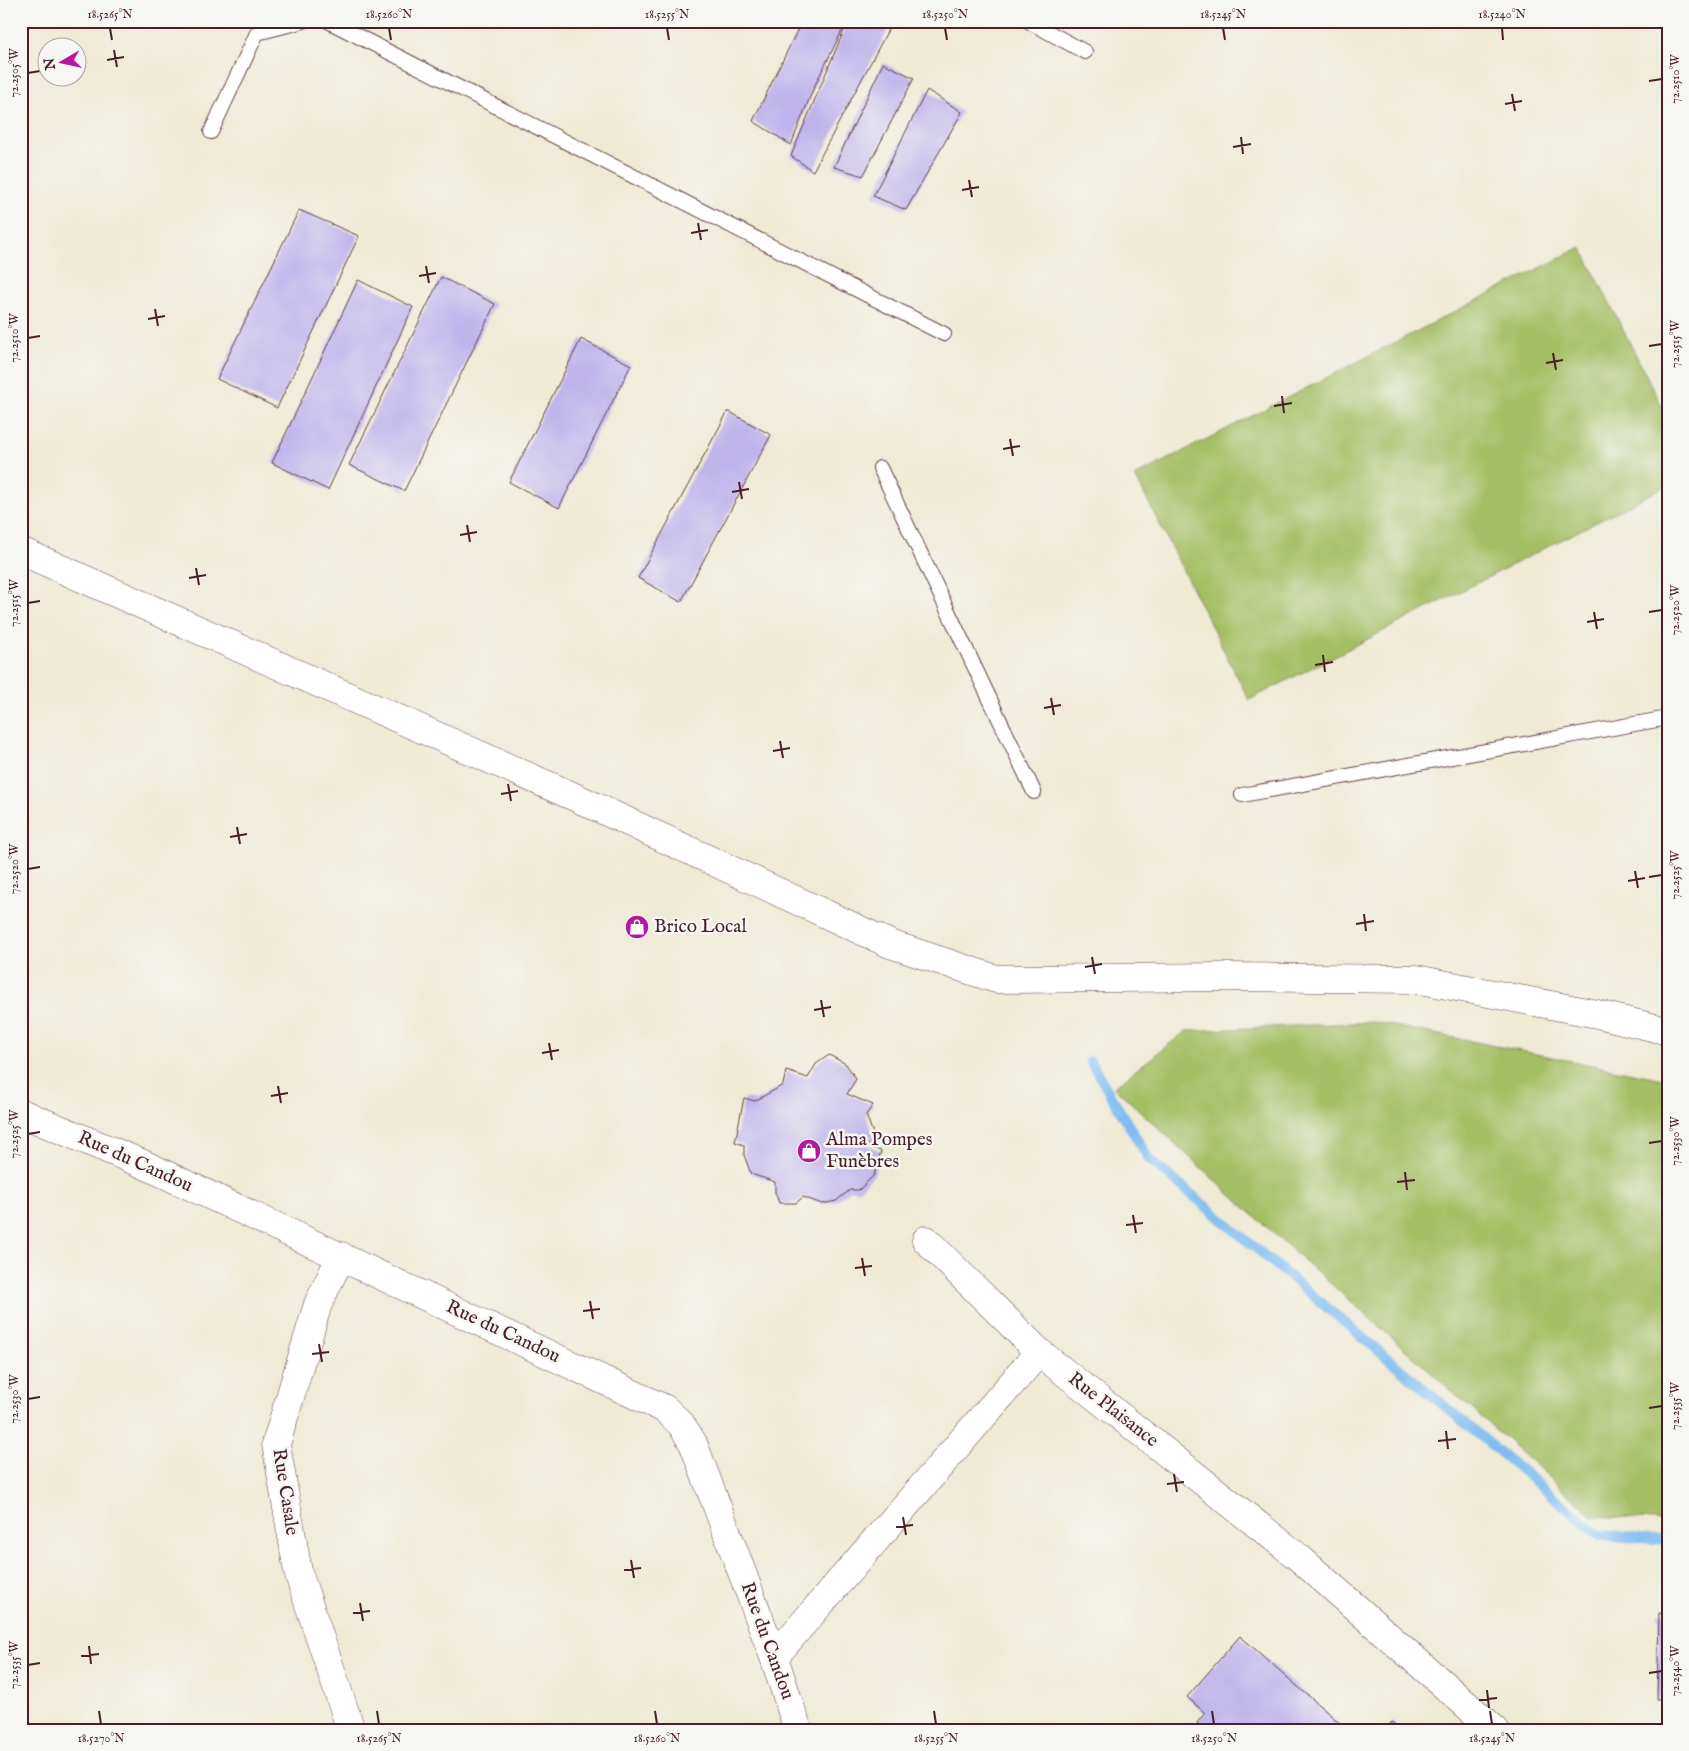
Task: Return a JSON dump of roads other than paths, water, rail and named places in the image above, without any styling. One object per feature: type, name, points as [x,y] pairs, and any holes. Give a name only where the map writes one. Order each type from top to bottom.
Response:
[{"type":"street","points":[[21,551],[579,799],[890,944],[996,979],[1226,977],[1416,979],[1596,1014],[1668,1031]]},
{"type":"street","name":"Rue du Candou","points":[[21,1113],[142,1164],[665,1409],[681,1424],[692,1443],[774,1658],[798,1730]]},
{"type":"street","name":"Rue Plaisance","points":[[926,1240],[1039,1352],[1297,1556],[1495,1730]]},
{"type":"street","name":"Rue Casale","points":[[341,1256],[318,1304],[276,1444],[298,1572],[351,1730]]},
{"type":"street","points":[[774,1658],[1039,1352]]},
{"type":"lane","points":[[210,132],[257,34],[304,21]]},
{"type":"lane","points":[[328,21],[944,334]]},
{"type":"lane","points":[[1028,21],[1085,52]]},
{"type":"lane","points":[[880,468],[1034,792]]},
{"type":"lane","points":[[1242,795],[1668,718]]},
{"type":"waterway","points":[[1090,1061],[1149,1159],[1599,1535],[1668,1540]]},
{"type":"place","name":"Brico Local","points":[[637,927]]},
{"type":"place","name":"Alma Pompes Funèbres","points":[[809,1151]]}]
